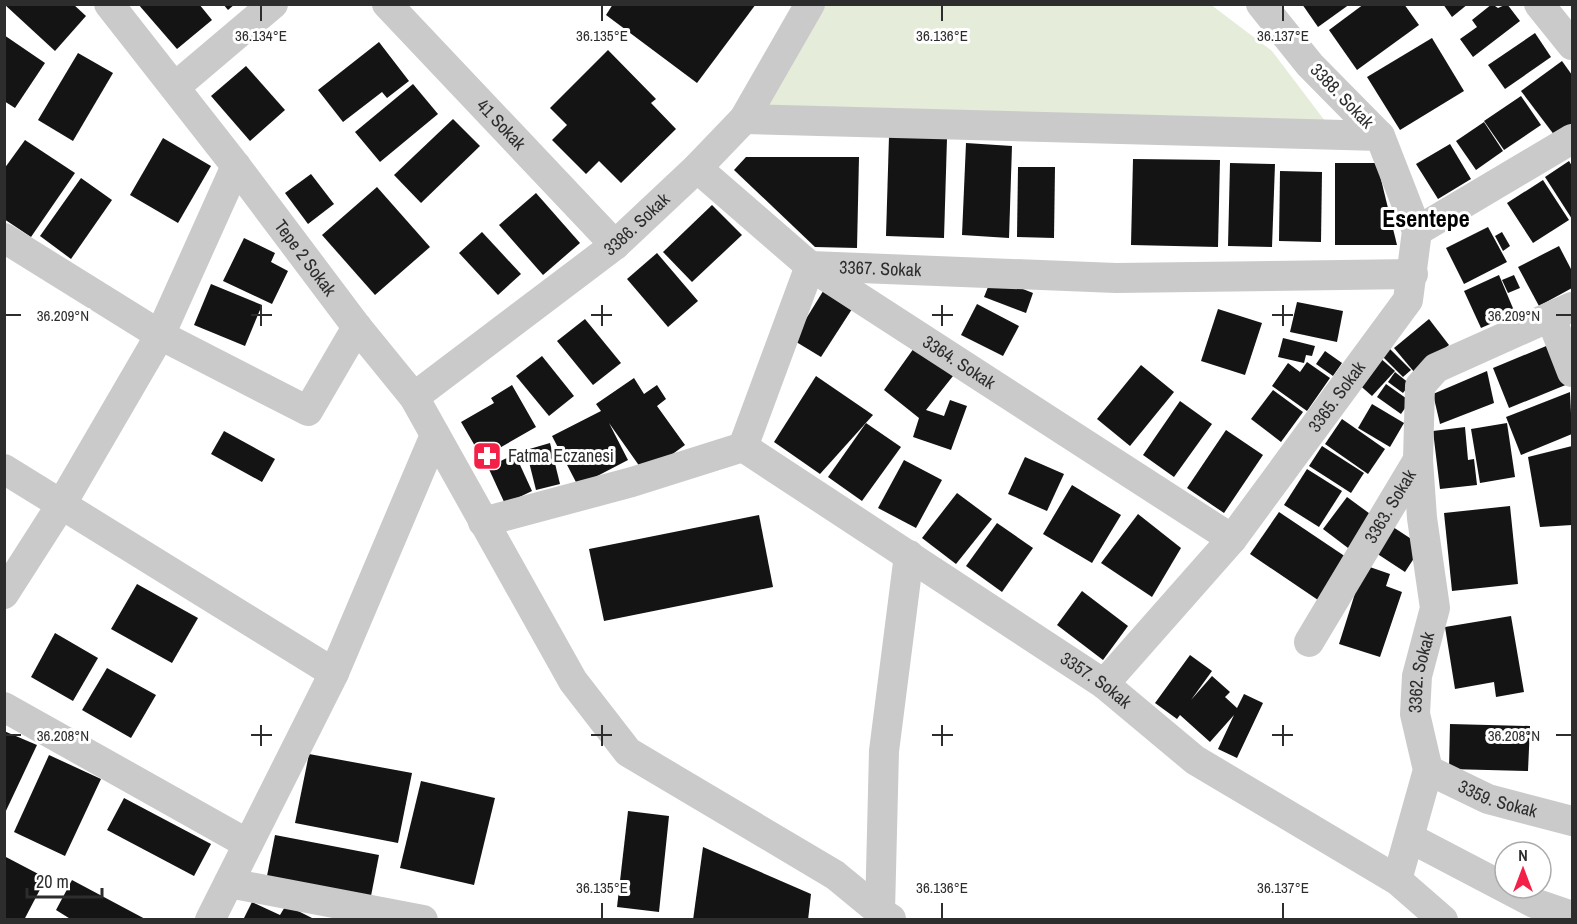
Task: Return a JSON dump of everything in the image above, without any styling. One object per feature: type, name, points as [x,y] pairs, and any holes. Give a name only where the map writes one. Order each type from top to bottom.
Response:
[{"type":"street","name":"Tepe 2 Sokak","points":[[109,4],[236,166],[357,327],[414,397],[573,681],[628,752],[835,875],[884,917]]},
{"type":"street","points":[[175,87],[273,4]]},
{"type":"street","name":"41 Sokak","points":[[387,4],[615,245]]},
{"type":"street","name":"3386. Sokak","points":[[414,397],[615,245],[697,168],[744,119],[810,4]]},
{"type":"street","name":"3388. Sokak","points":[[1262,4],[1310,65],[1380,136],[1417,231]]},
{"type":"street","points":[[1539,4],[1572,45]]},
{"type":"street","points":[[744,119],[1380,136]]},
{"type":"street","points":[[1417,231],[1572,139]]},
{"type":"street","points":[[4,594],[61,505],[160,335],[236,166]]},
{"type":"street","name":"3364. Sokak","points":[[697,168],[810,266],[1232,539]]},
{"type":"street","name":"3365. Sokak","points":[[1104,684],[1232,539],[1408,300],[1417,231]]},
{"type":"street","points":[[4,238],[160,335],[308,411],[357,327]]},
{"type":"street","points":[[483,522],[632,482],[743,447],[810,266]]},
{"type":"street","name":"3367. Sokak","points":[[810,266],[1116,278],[1413,274]]},
{"type":"street","points":[[1562,312],[1572,372]]},
{"type":"street","name":"3363. Sokak","points":[[1309,642],[1418,460],[1420,386],[1436,368],[1562,312]]},
{"type":"street","points":[[210,920],[334,673],[435,435]]},
{"type":"street","name":"3357. Sokak","points":[[743,447],[1104,684],[1195,760],[1397,880],[1443,920]]},
{"type":"street","name":"3362. Sokak","points":[[1397,880],[1428,770],[1415,714],[1417,676],[1435,608],[1422,518],[1418,460]]},
{"type":"street","points":[[4,469],[334,673]]},
{"type":"street","points":[[884,917],[884,751],[909,555]]},
{"type":"street","points":[[4,708],[248,844]]},
{"type":"street","name":"3359. Sokak","points":[[1428,770],[1488,799],[1572,821]]},
{"type":"street","points":[[1410,838],[1534,903],[1572,916]]},
{"type":"street","points":[[229,883],[408,919]]},
{"type":"green space","points":[[1210,4],[1272,51],[1325,121],[763,109],[817,5]]},
{"type":"building","points":[[4,4],[73,4],[86,16],[55,51]]},
{"type":"building","points":[[138,4],[199,4],[212,20],[177,49]]},
{"type":"building","points":[[223,4],[235,4],[228,10]]},
{"type":"building","points":[[613,4],[756,4],[697,83],[606,15]]},
{"type":"building","points":[[1302,4],[1350,4],[1318,27]]},
{"type":"building","points":[[1364,4],[1404,4],[1419,25],[1357,70],[1329,30]]},
{"type":"building","points":[[1443,4],[1468,4],[1452,17]]},
{"type":"building","points":[[1492,4],[1498,8],[1507,4],[1520,21],[1473,57],[1460,39],[1477,27],[1472,20]]},
{"type":"building","points":[[1535,33],[1551,57],[1505,89],[1488,65]]},
{"type":"building","points":[[4,35],[45,63],[15,108],[4,101]]},
{"type":"building","points":[[1432,38],[1464,91],[1400,130],[1367,77]]},
{"type":"building","points":[[379,42],[409,81],[387,98],[382,92],[343,122],[318,90]]},
{"type":"building","points":[[608,50],[656,99],[651,103],[676,129],[621,183],[599,161],[586,174],[552,140],[567,125],[550,108]]},
{"type":"building","points":[[78,53],[113,73],[73,141],[38,120]]},
{"type":"building","points":[[1562,61],[1572,75],[1572,123],[1555,136],[1521,91]]},
{"type":"building","points":[[246,66],[285,110],[250,141],[211,96]]},
{"type":"building","points":[[413,84],[438,114],[380,162],[355,132]]},
{"type":"building","points":[[1521,96],[1541,125],[1504,150],[1484,121]]},
{"type":"building","points":[[453,119],[480,146],[421,203],[394,175]]},
{"type":"building","points":[[1484,122],[1503,151],[1476,170],[1456,141]]},
{"type":"building","points":[[889,136],[947,138],[944,238],[886,236]]},
{"type":"building","points":[[163,138],[211,166],[178,223],[130,195]]},
{"type":"building","points":[[25,140],[75,173],[31,237],[4,219],[4,169]]},
{"type":"building","points":[[966,143],[1012,146],[1009,238],[962,235]]},
{"type":"building","points":[[1450,144],[1471,179],[1438,199],[1416,164]]},
{"type":"building","points":[[746,157],[859,157],[857,248],[815,247],[734,170]]},
{"type":"building","points":[[1133,159],[1220,160],[1218,247],[1131,245]]},
{"type":"building","points":[[1569,161],[1572,166],[1572,219],[1545,177]]},
{"type":"building","points":[[1230,163],[1275,164],[1272,247],[1228,246]]},
{"type":"building","points":[[1335,163],[1377,163],[1397,245],[1335,245]]},
{"type":"building","points":[[1018,167],[1055,167],[1054,238],[1017,237]]},
{"type":"building","points":[[1280,171],[1322,172],[1321,242],[1279,241]]},
{"type":"building","points":[[311,174],[334,204],[308,224],[285,193]]},
{"type":"building","points":[[81,178],[112,200],[71,259],[40,236]]},
{"type":"building","points":[[1543,180],[1569,220],[1533,243],[1507,203]]},
{"type":"building","points":[[377,187],[430,247],[375,295],[322,235]]},
{"type":"building","points":[[536,193],[580,243],[543,275],[499,225]]},
{"type":"building","points":[[712,205],[742,235],[692,282],[663,252]]},
{"type":"building","points":[[1488,227],[1507,262],[1464,284],[1446,248]]},
{"type":"building","points":[[482,232],[521,274],[498,295],[459,253]]},
{"type":"building","points":[[1502,232],[1510,246],[1503,251],[1495,236]]},
{"type":"building","points":[[244,238],[275,253],[271,262],[288,271],[272,304],[223,281]]},
{"type":"building","points":[[1559,246],[1572,271],[1572,288],[1539,306],[1518,267]]},
{"type":"building","points":[[657,253],[698,301],[668,327],[627,279]]},
{"type":"building","points":[[1499,275],[1515,313],[1481,328],[1464,291]]},
{"type":"building","points":[[1514,275],[1520,288],[1508,293],[1502,280]]},
{"type":"building","points":[[992,277],[1033,293],[1026,313],[984,297]]},
{"type":"building","points":[[211,284],[262,305],[245,346],[194,325]]},
{"type":"building","points":[[825,288],[854,306],[821,357],[793,340]]},
{"type":"building","points":[[1297,302],[1343,311],[1337,342],[1290,332]]},
{"type":"building","points":[[977,304],[1019,326],[1003,356],[961,335]]},
{"type":"building","points":[[1218,309],[1262,323],[1245,375],[1201,361]]},
{"type":"building","points":[[585,319],[621,363],[593,385],[557,341]]},
{"type":"building","points":[[1429,319],[1449,345],[1415,373],[1394,348]]},
{"type":"building","points":[[1283,338],[1315,346],[1312,356],[1306,355],[1304,363],[1278,357]]},
{"type":"building","points":[[1551,344],[1568,384],[1509,408],[1493,368]]},
{"type":"building","points":[[914,348],[953,376],[926,410],[944,416],[950,400],[967,406],[951,450],[913,437],[919,418],[884,390]]},
{"type":"building","points":[[1390,349],[1411,370],[1403,377],[1383,357]]},
{"type":"building","points":[[1325,351],[1342,363],[1333,376],[1316,364]]},
{"type":"building","points":[[542,356],[574,396],[549,416],[516,376]]},
{"type":"building","points":[[1379,357],[1395,371],[1372,396],[1356,382]]},
{"type":"building","points":[[1307,362],[1330,378],[1307,411],[1272,386],[1288,363],[1300,372]]},
{"type":"building","points":[[1141,365],[1174,392],[1130,446],[1097,419]]},
{"type":"building","points":[[1487,371],[1494,403],[1440,424],[1433,394]]},
{"type":"building","points":[[1395,372],[1410,384],[1403,393],[1388,382]]},
{"type":"building","points":[[816,376],[873,415],[820,474],[774,442]]},
{"type":"building","points":[[634,378],[644,394],[657,385],[666,399],[657,406],[685,445],[645,474],[609,423],[628,460],[578,486],[552,436],[601,411],[596,404]]},
{"type":"building","points":[[1386,384],[1410,401],[1401,414],[1377,397]]},
{"type":"building","points":[[512,385],[536,427],[482,458],[461,422],[494,403],[491,398]]},
{"type":"building","points":[[1273,390],[1303,412],[1281,442],[1251,419]]},
{"type":"building","points":[[1570,392],[1572,434],[1521,455],[1506,417]]},
{"type":"building","points":[[1180,401],[1212,424],[1174,477],[1143,455]]},
{"type":"building","points":[[1372,404],[1404,423],[1390,447],[1358,428]]},
{"type":"building","points":[[1342,419],[1385,449],[1368,474],[1325,444]]},
{"type":"building","points":[[866,423],[901,447],[862,501],[828,477]]},
{"type":"building","points":[[1507,423],[1515,477],[1480,483],[1471,429]]},
{"type":"building","points":[[1465,427],[1468,460],[1474,459],[1477,485],[1440,489],[1433,431]]},
{"type":"building","points":[[1226,430],[1263,455],[1224,513],[1187,488]]},
{"type":"building","points":[[224,431],[275,459],[262,482],[211,454]]},
{"type":"building","points":[[550,443],[560,484],[536,490],[526,450]]},
{"type":"building","points":[[1322,446],[1364,473],[1351,493],[1309,466]]},
{"type":"building","points":[[1572,446],[1572,525],[1540,527],[1528,457]]},
{"type":"building","points":[[515,454],[532,491],[505,504],[488,467]]},
{"type":"building","points":[[1025,457],[1064,474],[1047,511],[1008,494]]},
{"type":"building","points":[[904,460],[942,480],[916,528],[878,508]]},
{"type":"building","points":[[1307,469],[1342,491],[1319,527],[1284,505]]},
{"type":"building","points":[[1072,485],[1121,515],[1092,563],[1043,534]]},
{"type":"building","points":[[957,493],[992,519],[956,564],[922,538]]},
{"type":"building","points":[[1347,497],[1377,519],[1352,551],[1323,529]]},
{"type":"building","points":[[1510,506],[1518,584],[1452,591],[1444,513]]},
{"type":"building","points":[[1279,512],[1346,557],[1318,600],[1250,554]]},
{"type":"building","points":[[1138,514],[1181,548],[1152,597],[1101,563]]},
{"type":"building","points":[[759,515],[773,587],[604,621],[589,549]]},
{"type":"building","points":[[997,523],[1033,548],[1002,592],[966,566]]},
{"type":"building","points":[[1393,527],[1422,546],[1405,572],[1376,553]]},
{"type":"building","points":[[1364,565],[1390,574],[1386,586],[1402,592],[1380,657],[1339,644]]},
{"type":"building","points":[[137,584],[198,618],[172,663],[111,629]]},
{"type":"building","points":[[1082,591],[1128,626],[1103,660],[1057,625]]},
{"type":"building","points":[[1511,616],[1524,692],[1496,697],[1494,682],[1455,689],[1445,627]]},
{"type":"building","points":[[55,633],[98,658],[73,701],[31,677]]},
{"type":"building","points":[[1190,655],[1212,671],[1191,700],[1212,676],[1230,692],[1225,697],[1237,708],[1244,694],[1263,703],[1237,758],[1218,749],[1234,715],[1210,742],[1180,715],[1177,719],[1155,703]]},
{"type":"building","points":[[107,668],[156,695],[131,738],[82,710]]},
{"type":"building","points":[[1450,724],[1530,726],[1528,771],[1449,769]]},
{"type":"building","points":[[4,731],[37,745],[4,815]]},
{"type":"building","points":[[309,754],[412,773],[398,843],[295,823]]},
{"type":"building","points":[[49,755],[101,779],[65,856],[14,832]]},
{"type":"building","points":[[421,781],[495,798],[474,885],[400,868]]},
{"type":"building","points":[[124,798],[211,844],[194,876],[107,830]]},
{"type":"building","points":[[628,811],[669,816],[659,912],[617,907]]},
{"type":"building","points":[[275,835],[379,855],[371,896],[267,876]]},
{"type":"building","points":[[703,847],[811,894],[808,920],[693,920]]},
{"type":"building","points":[[4,856],[46,878],[24,920],[4,920]]},
{"type":"building","points":[[72,880],[147,920],[72,920],[56,910]]},
{"type":"building","points":[[252,902],[280,915],[286,905],[316,920],[243,920]]},
{"type":"place","name":"Fatma Eczanesi","points":[[487,456]]},
{"type":"district","name":"Esentepe","points":[[1426,219]]}]
